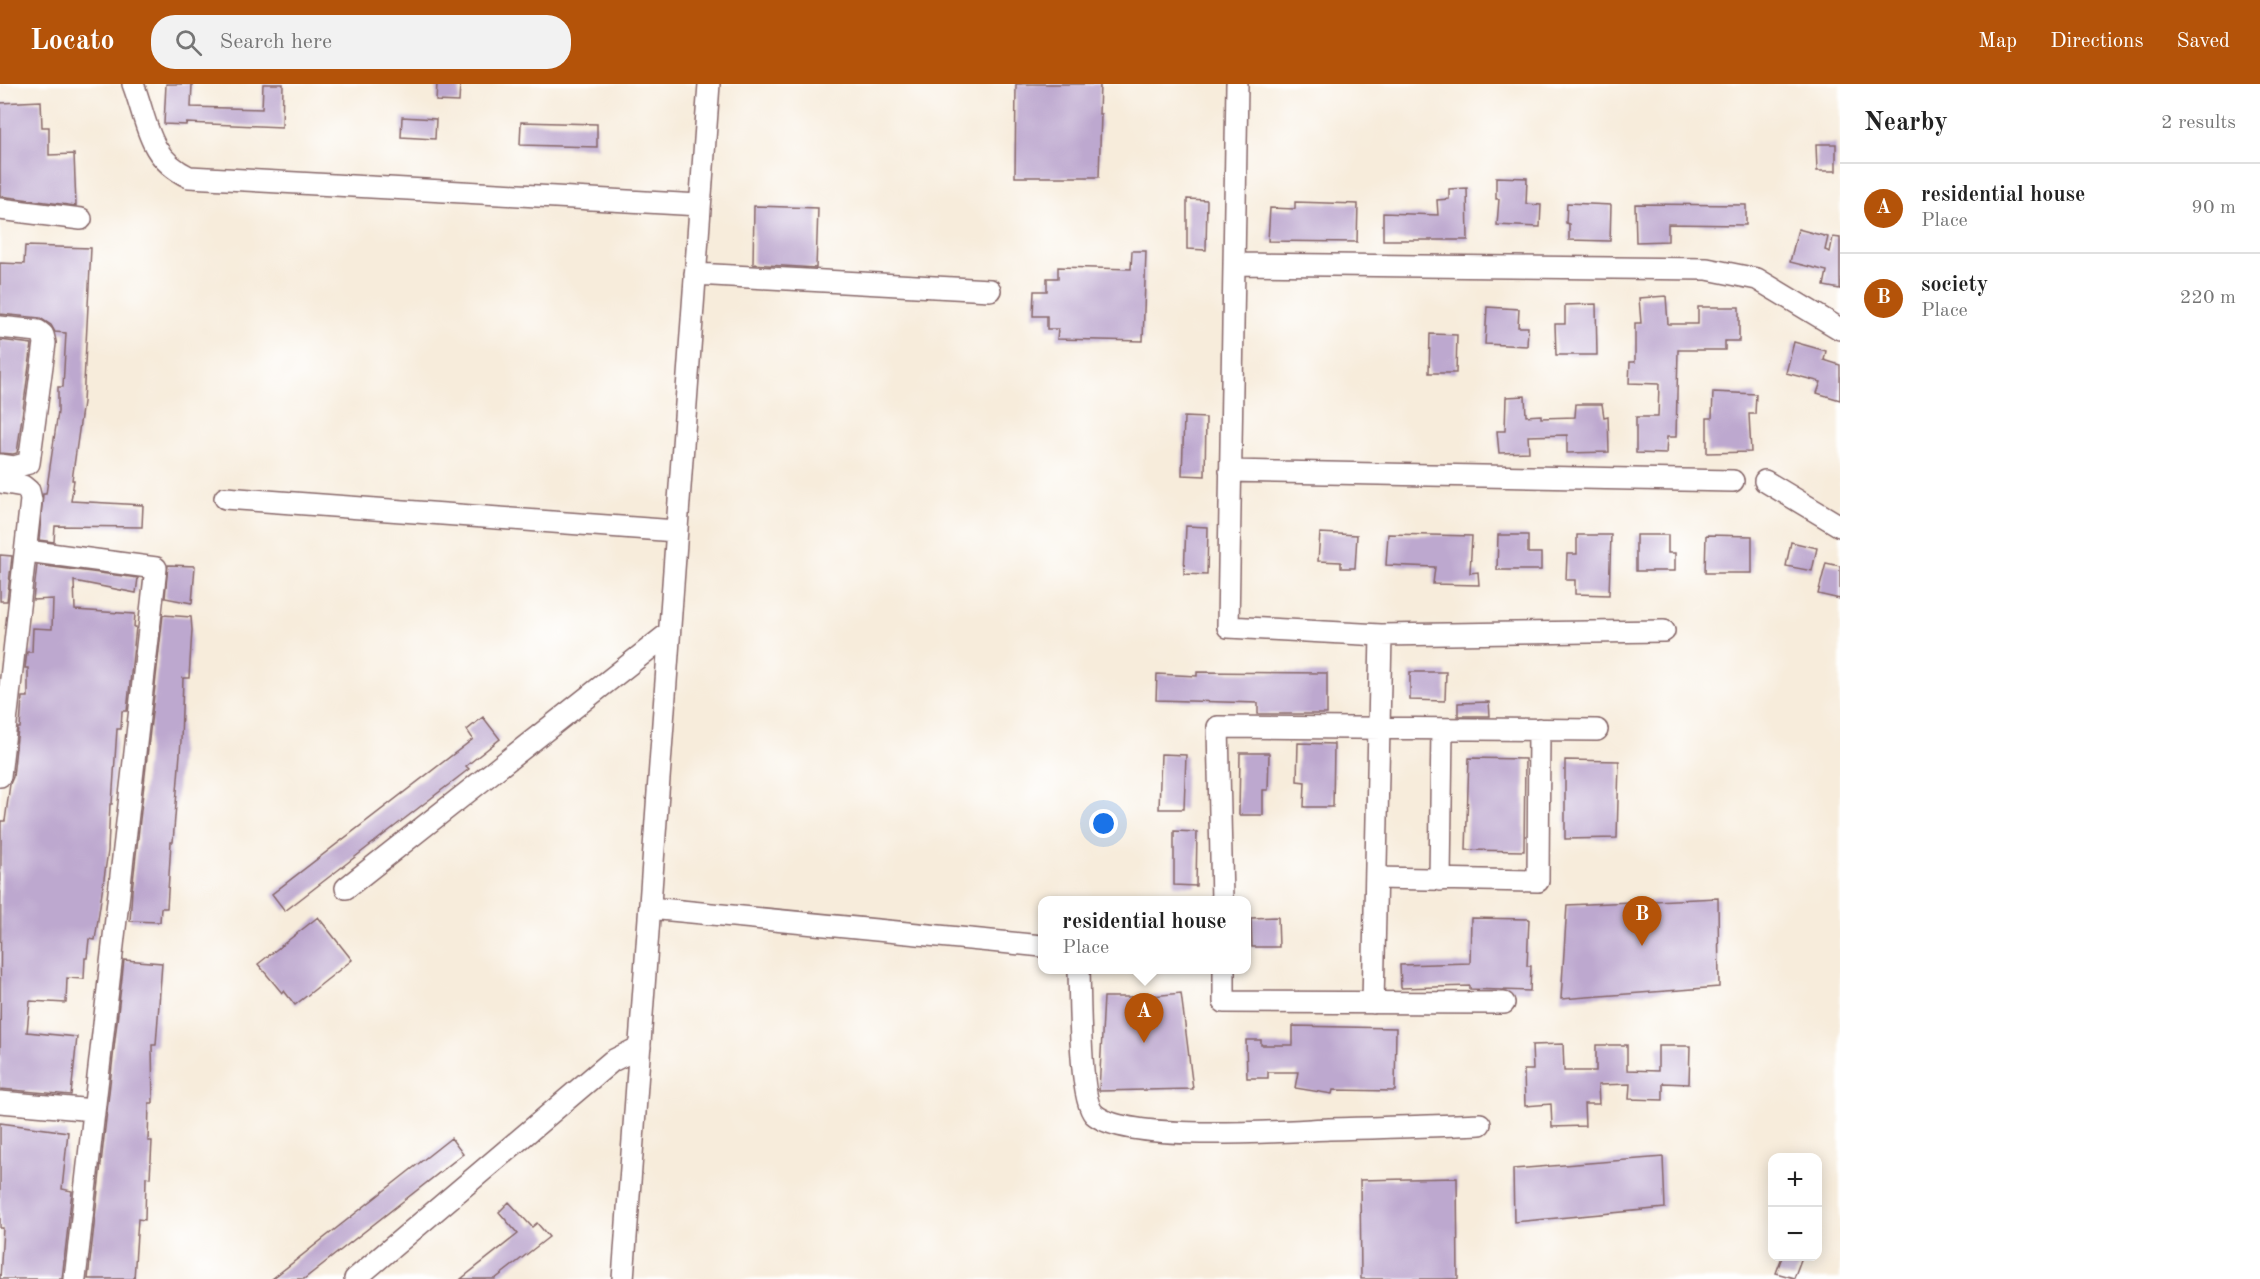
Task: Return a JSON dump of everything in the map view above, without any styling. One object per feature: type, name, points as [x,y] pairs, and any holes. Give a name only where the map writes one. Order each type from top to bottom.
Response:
[{"type":"street","points":[[133,84],[155,148],[174,170],[189,177],[700,206]]},
{"type":"street","points":[[623,1279],[709,84]]},
{"type":"street","points":[[1237,84],[1228,627],[1381,635],[1664,632]]},
{"type":"street","points":[[0,210],[81,219]]},
{"type":"street","points":[[1234,264],[1707,269],[1757,279],[1840,329]]},
{"type":"street","points":[[695,274],[990,290]]},
{"type":"street","points":[[0,327],[38,332],[43,335],[45,343],[29,463],[14,467],[0,465]]},
{"type":"street","points":[[1230,471],[1733,481]]},
{"type":"street","points":[[1765,481],[1840,526]]},
{"type":"street","points":[[0,482],[23,486],[29,490],[31,500],[0,776]]},
{"type":"street","points":[[225,498],[676,531]]},
{"type":"street","points":[[27,551],[156,568],[75,1279]]},
{"type":"street","points":[[346,888],[669,633]]},
{"type":"street","points":[[1373,1003],[1381,635]]},
{"type":"street","points":[[1222,896],[1218,727],[1597,729]]},
{"type":"street","points":[[1440,880],[1442,729]]},
{"type":"street","points":[[1376,878],[1538,881],[1539,729]]},
{"type":"street","points":[[650,908],[1038,946]]},
{"type":"street","points":[[1079,974],[1082,1060],[1087,1100],[1094,1113],[1122,1126],[1200,1134],[1480,1124]]},
{"type":"street","points":[[1224,974],[1224,1002],[1504,1003]]},
{"type":"street","points":[[355,1279],[612,1061],[640,1047]]},
{"type":"street","points":[[0,1102],[94,1110]]},
{"type":"building","points":[[166,84],[192,84],[191,107],[262,109],[263,84],[283,84],[282,127],[164,124]]},
{"type":"building","points":[[437,84],[460,84],[459,102],[436,101]]},
{"type":"building","points":[[1016,84],[1100,84],[1099,177],[1015,177]]},
{"type":"building","points":[[41,101],[42,127],[49,127],[49,155],[74,154],[76,206],[0,196],[0,103]]},
{"type":"building","points":[[402,117],[436,119],[435,139],[401,137]]},
{"type":"building","points":[[521,122],[597,124],[597,147],[520,145]]},
{"type":"building","points":[[1816,144],[1836,144],[1836,171],[1817,171]]},
{"type":"building","points":[[1496,177],[1527,178],[1526,204],[1541,205],[1540,227],[1497,225],[1499,199],[1496,199]]},
{"type":"building","points":[[1467,188],[1468,240],[1383,240],[1383,213],[1438,215],[1437,200],[1449,199],[1449,189]]},
{"type":"building","points":[[1187,199],[1207,200],[1206,250],[1187,249]]},
{"type":"building","points":[[1295,202],[1358,204],[1357,242],[1268,241],[1270,208],[1295,209]]},
{"type":"building","points":[[1567,203],[1611,205],[1610,241],[1569,240],[1569,224],[1566,223]]},
{"type":"building","points":[[1635,204],[1746,205],[1746,225],[1668,224],[1668,241],[1636,242]]},
{"type":"building","points":[[754,206],[818,208],[816,268],[753,264]]},
{"type":"building","points":[[1798,229],[1828,237],[1825,250],[1830,252],[1833,237],[1840,238],[1840,289],[1824,286],[1827,271],[1790,262]]},
{"type":"building","points":[[25,246],[91,248],[83,402],[71,501],[143,505],[142,527],[55,526],[54,542],[39,540],[43,494],[46,494],[58,412],[58,387],[63,387],[66,333],[55,332],[51,325],[40,318],[0,314],[0,263],[24,264]]},
{"type":"building","points":[[1132,251],[1146,251],[1143,341],[1057,339],[1058,329],[1047,329],[1047,316],[1033,316],[1034,291],[1047,291],[1047,278],[1058,278],[1058,267],[1131,269]]},
{"type":"building","points":[[1666,296],[1668,324],[1698,324],[1698,307],[1739,307],[1739,341],[1725,341],[1725,350],[1678,350],[1676,437],[1667,437],[1666,454],[1636,453],[1636,417],[1658,417],[1659,384],[1629,383],[1630,362],[1635,362],[1635,323],[1641,323],[1639,298]]},
{"type":"building","points":[[1596,304],[1597,355],[1556,355],[1555,324],[1565,324],[1565,305]]},
{"type":"building","points":[[1487,307],[1519,309],[1518,327],[1528,327],[1527,346],[1485,344]]},
{"type":"building","points":[[1430,334],[1457,335],[1456,373],[1429,373]]},
{"type":"building","points":[[0,340],[32,344],[17,453],[13,454],[0,453]]},
{"type":"building","points":[[1794,342],[1826,351],[1824,360],[1840,365],[1840,400],[1817,393],[1821,382],[1786,373]]},
{"type":"building","points":[[1713,392],[1756,394],[1755,414],[1749,414],[1751,452],[1707,453],[1707,418],[1712,418]]},
{"type":"building","points":[[1525,396],[1526,416],[1541,415],[1541,418],[1575,417],[1576,404],[1602,404],[1604,417],[1608,416],[1609,452],[1567,453],[1567,435],[1528,436],[1529,452],[1499,453],[1497,431],[1505,431],[1506,397]]},
{"type":"building","points":[[1184,417],[1206,418],[1205,476],[1182,475]]},
{"type":"building","points":[[1186,526],[1208,527],[1207,575],[1184,574]]},
{"type":"building","points":[[1320,533],[1357,535],[1355,568],[1341,568],[1341,562],[1318,561]]},
{"type":"building","points":[[1388,534],[1472,536],[1470,573],[1478,572],[1479,585],[1433,584],[1435,567],[1386,565]]},
{"type":"building","points":[[1498,535],[1528,535],[1528,553],[1541,553],[1541,570],[1497,570]]},
{"type":"building","points":[[1577,535],[1611,535],[1609,595],[1575,594],[1575,580],[1566,580],[1567,554],[1577,554]]},
{"type":"building","points":[[1636,535],[1668,535],[1668,553],[1675,553],[1675,571],[1636,571]]},
{"type":"building","points":[[1706,535],[1752,536],[1752,573],[1705,573]]},
{"type":"building","points":[[1791,542],[1817,548],[1812,571],[1786,566]]},
{"type":"building","points":[[0,555],[12,556],[7,601],[0,601]]},
{"type":"building","points":[[1826,563],[1840,566],[1840,599],[1818,594]]},
{"type":"building","points":[[37,565],[138,578],[136,593],[74,581],[75,610],[135,614],[134,627],[136,627],[127,711],[122,711],[121,729],[117,729],[108,851],[95,940],[89,939],[84,979],[67,978],[66,1003],[30,1001],[27,1032],[77,1037],[71,1095],[0,1089],[1,821],[5,821],[13,777],[22,697],[28,697],[28,668],[25,668],[27,652],[32,652],[33,628],[52,629],[53,599],[33,600]]},
{"type":"building","points":[[168,565],[195,566],[192,603],[165,598]]},
{"type":"building","points":[[163,615],[191,617],[192,630],[189,678],[183,678],[181,741],[167,908],[161,908],[160,922],[130,921],[132,891]]},
{"type":"building","points":[[1197,672],[1327,673],[1327,714],[1258,714],[1258,703],[1156,700],[1157,674],[1197,676]]},
{"type":"building","points":[[1410,672],[1446,672],[1445,701],[1410,700]]},
{"type":"building","points":[[1489,702],[1490,716],[1458,716],[1458,703]]},
{"type":"building","points":[[483,717],[500,739],[466,766],[469,769],[285,911],[272,894],[473,739],[467,730]]},
{"type":"building","points":[[1298,743],[1334,744],[1333,807],[1304,807],[1305,782],[1297,781]]},
{"type":"building","points":[[1240,753],[1269,753],[1268,790],[1263,790],[1263,815],[1239,815]]},
{"type":"building","points":[[1161,754],[1186,755],[1184,809],[1159,809]]},
{"type":"building","points":[[1469,758],[1525,759],[1524,851],[1466,850]]},
{"type":"building","points":[[1565,760],[1619,761],[1617,838],[1565,839]]},
{"type":"building","points":[[1174,831],[1197,832],[1196,886],[1174,885]]},
{"type":"building","points":[[1718,898],[1719,987],[1561,999],[1567,905]]},
{"type":"building","points":[[318,917],[352,960],[295,1005],[258,964]]},
{"type":"building","points":[[1278,917],[1279,947],[1252,947],[1251,918]]},
{"type":"building","points":[[1471,918],[1529,919],[1527,966],[1531,966],[1530,991],[1470,989],[1470,986],[1401,988],[1400,965],[1470,963]]},
{"type":"building","points":[[124,960],[162,963],[156,1045],[152,1045],[153,1103],[149,1103],[148,1141],[152,1141],[150,1178],[146,1177],[145,1220],[138,1219],[134,1279],[88,1279]]},
{"type":"building","points":[[1181,993],[1193,1089],[1099,1091],[1104,997],[1143,997]]},
{"type":"building","points":[[1293,1026],[1396,1028],[1395,1091],[1333,1090],[1332,1094],[1295,1088],[1298,1072],[1268,1072],[1268,1078],[1247,1078],[1246,1040],[1261,1040],[1261,1045],[1293,1045]]},
{"type":"building","points":[[1563,1044],[1564,1071],[1596,1071],[1596,1045],[1627,1045],[1627,1070],[1658,1071],[1658,1046],[1690,1046],[1689,1084],[1663,1083],[1663,1100],[1629,1099],[1630,1084],[1598,1085],[1599,1104],[1584,1104],[1585,1126],[1552,1127],[1551,1104],[1525,1106],[1524,1070],[1533,1070],[1532,1045]]},
{"type":"building","points":[[0,1123],[68,1132],[62,1189],[72,1191],[62,1279],[0,1279],[3,1228],[0,1228]]},
{"type":"building","points":[[451,1138],[463,1154],[304,1279],[272,1279]]},
{"type":"building","points":[[1663,1157],[1665,1208],[1514,1222],[1513,1169]]},
{"type":"building","points":[[1457,1178],[1458,1279],[1361,1279],[1360,1180]]},
{"type":"building","points":[[509,1202],[532,1227],[537,1223],[549,1237],[495,1279],[461,1279],[518,1234],[499,1212]]},
{"type":"building","points":[[1780,1261],[1800,1261],[1794,1278],[1776,1273]]},
{"type":"place","name":"society","points":[[1642,946]]},
{"type":"place","name":"residential house","points":[[1144,1043]]}]
